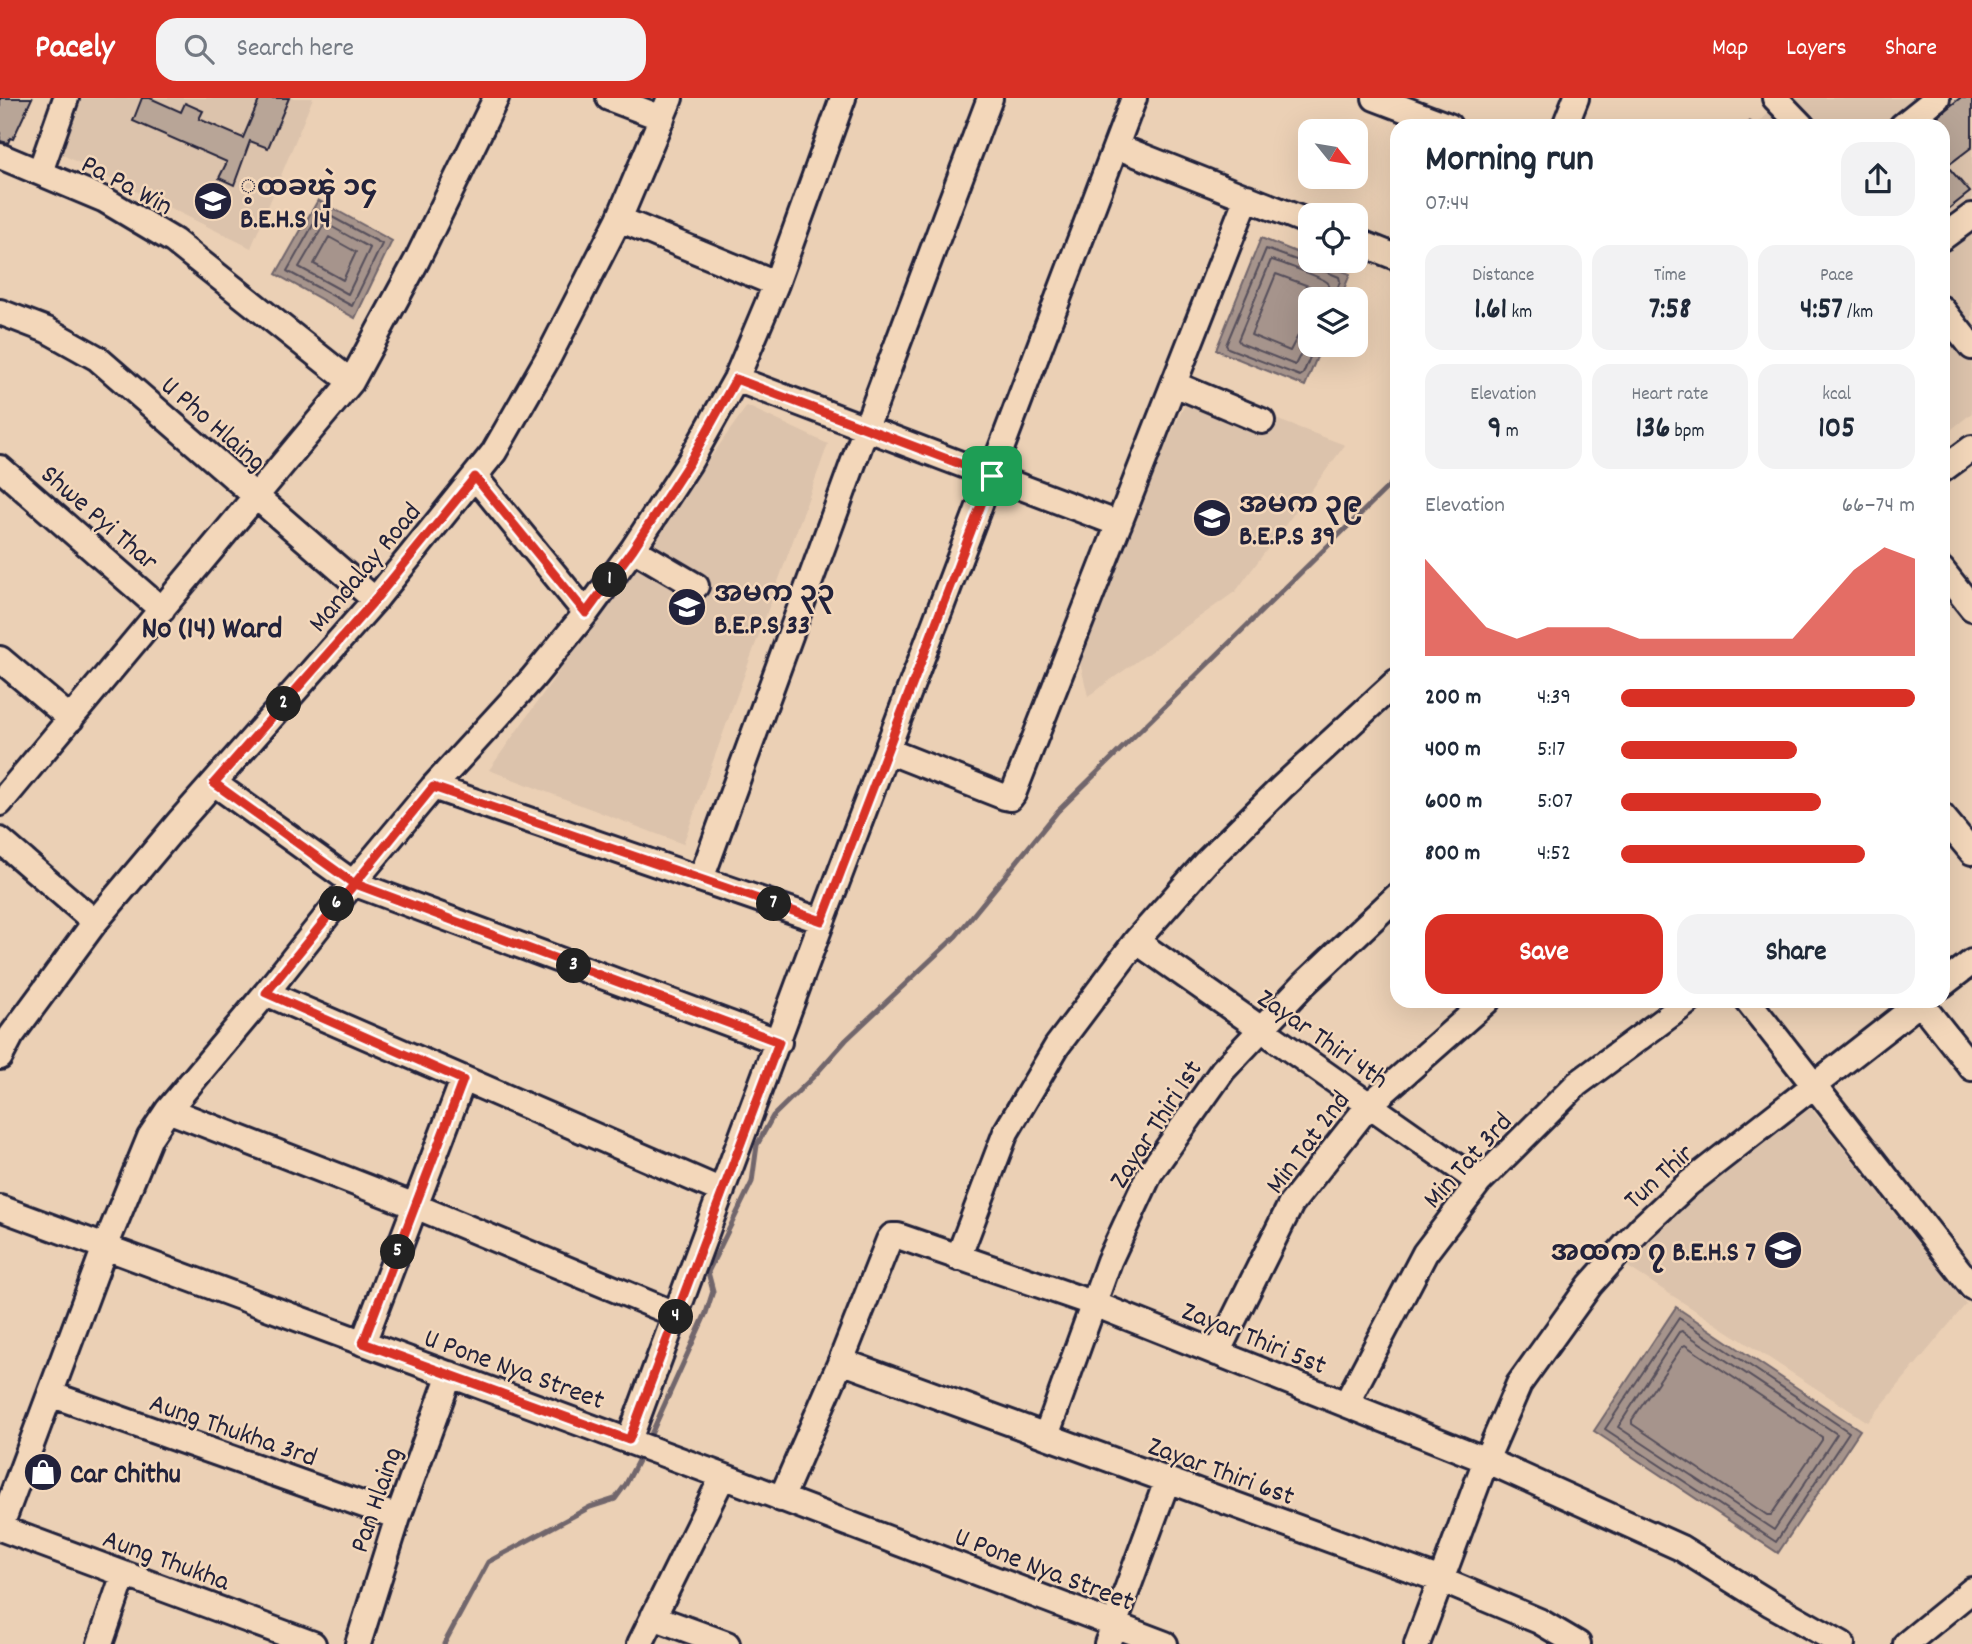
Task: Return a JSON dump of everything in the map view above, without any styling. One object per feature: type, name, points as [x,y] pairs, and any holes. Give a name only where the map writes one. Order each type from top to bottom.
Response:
[{"type":"street","points":[[40,172],[66,98]]},
{"type":"street","points":[[0,803],[351,382],[417,260],[496,98]]},
{"type":"street","points":[[610,98],[666,108]]},
{"type":"street","points":[[0,1528],[105,1247],[150,1137],[168,1110],[353,883],[433,787],[531,679],[586,613],[633,549],[689,463],[736,379],[776,284],[844,98]]},
{"type":"street","points":[[701,879],[990,98]]},
{"type":"street","points":[[629,1440],[822,921],[1134,98]]},
{"type":"street","points":[[1375,98],[1430,119]]},
{"type":"street","points":[[1568,119],[1576,98]]},
{"type":"street","points":[[1775,98],[1795,119]]},
{"type":"street","points":[[1911,119],[1937,98]]},
{"type":"street","name":"Mandalay Road","points":[[0,1057],[11,1036],[95,922],[375,600],[494,452],[549,356],[619,219],[666,108]]},
{"type":"street","points":[[1116,146],[1298,218]]},
{"type":"street","name":"Pa Pa Win","points":[[0,156],[105,200],[174,241],[351,382]]},
{"type":"street","points":[[888,751],[1010,798],[1247,197]]},
{"type":"street","points":[[1950,232],[1972,216]]},
{"type":"street","points":[[619,219],[776,284]]},
{"type":"street","points":[[1368,246],[1390,255]]},
{"type":"street","name":"U Pho Hlaing","points":[[0,312],[47,330],[97,358],[375,600]]},
{"type":"street","points":[[1950,319],[1972,347]]},
{"type":"street","points":[[736,379],[1119,524]]},
{"type":"street","points":[[1174,384],[1262,421]]},
{"type":"street","points":[[1950,464],[1972,447]]},
{"type":"street","name":"Shwe Pyi Thar","points":[[0,468],[162,610]]},
{"type":"street","points":[[475,477],[586,613]]},
{"type":"street","points":[[633,549],[696,586]]},
{"type":"street","points":[[1950,580],[1972,608]]},
{"type":"street","points":[[0,659],[71,719]]},
{"type":"street","points":[[958,1258],[1006,1132],[1056,1046],[1136,941],[1206,862],[1282,787],[1390,688]]},
{"type":"street","points":[[214,783],[353,883],[779,1042]]},
{"type":"street","points":[[433,787],[822,921]]},
{"type":"street","points":[[1950,826],[1972,852]]},
{"type":"street","points":[[0,840],[95,922]]},
{"type":"street","name":"Zayar Thiri 1st","points":[[1046,1436],[1092,1303],[1150,1173],[1223,1070],[1303,985],[1390,903]]},
{"type":"street","name":"Zayar Thiri 4th","points":[[1136,941],[1479,1182]]},
{"type":"street","points":[[1950,979],[1972,962]]},
{"type":"street","points":[[266,993],[722,1191]]},
{"type":"street","name":"Min Tat 2nd","points":[[1217,1353],[1291,1204],[1369,1105],[1479,1008]]},
{"type":"street","name":"Min Tat 3rd","points":[[1346,1404],[1425,1253],[1479,1182],[1577,1084],[1680,1008]]},
{"type":"street","points":[[1754,1008],[1972,1287]]},
{"type":"street","name":"Tun Thir","points":[[1417,1644],[1486,1460],[1519,1384],[1590,1284],[1641,1228],[1688,1184],[1913,1008]]},
{"type":"street","points":[[1926,1008],[1972,1068]]},
{"type":"street","points":[[363,1343],[463,1080]]},
{"type":"street","points":[[168,1110],[415,1206],[677,1315]]},
{"type":"street","name":"U Pone Nya Street","points":[[0,1208],[723,1476],[1110,1634],[1165,1644]]},
{"type":"street","name":"Zayar Thiri 5st","points":[[780,1499],[892,1236],[1092,1303],[1486,1460],[1681,1548],[1842,1644]]},
{"type":"street","name":"Zayar Thiri 6st","points":[[841,1361],[1441,1580],[1539,1621],[1578,1644]]},
{"type":"street","name":"Pan Hlaing","points":[[358,1644],[398,1517],[450,1374]]},
{"type":"street","name":"Aung Thukha 3rd","points":[[50,1394],[398,1517]]},
{"type":"street","points":[[640,1644],[723,1476]]},
{"type":"street","points":[[1110,1634],[1167,1481]]},
{"type":"street","name":"Aung Thukha","points":[[0,1528],[124,1574],[252,1633],[313,1644]]},
{"type":"street","points":[[100,1644],[124,1574]]},
{"type":"street","points":[[1906,1644],[1972,1590]]},
{"type":"street","points":[[653,1617],[727,1644]]},
{"type":"shaded area","name":"့ထခၾဲ ၁၄ B.E.H.S 14","points":[[78,98],[313,98],[251,248],[59,153]]},
{"type":"shaded area","points":[[1783,98],[1972,98],[1972,413],[1950,430],[1950,119],[1763,119]]},
{"type":"shaded area","name":"အမက ၃၉ B.E.P.S 39","points":[[1192,388],[1345,445],[1236,591],[1088,696],[1076,646]]},
{"type":"shaded area","name":"အမက ၃၃ B.E.P.S 33","points":[[747,406],[828,444],[683,844],[489,770]]},
{"type":"shaded area","name":"အထက ၇ B.E.H.S 7","points":[[1811,1108],[1966,1304],[1868,1422],[1628,1267],[1697,1195]]},
{"type":"water","points":[[318,200],[392,241],[355,318],[276,274]]},
{"type":"water","points":[[1261,238],[1298,253],[1298,273],[1350,274],[1345,287],[1298,287],[1298,357],[1317,357],[1305,386],[1216,350]]},
{"type":"water","points":[[1676,1307],[1860,1430],[1778,1553],[1594,1431]]},
{"type":"building","points":[[0,98],[32,98],[13,139],[10,138],[8,143],[0,141]]},
{"type":"building","points":[[142,98],[150,98],[181,112],[185,103],[203,111],[199,119],[243,138],[260,98],[289,98],[268,148],[250,141],[234,185],[219,178],[227,162],[133,121]]},
{"type":"building","points":[[1960,98],[1972,98],[1972,147],[1951,163],[1950,119],[1934,119]]},
{"type":"building","points":[[1950,169],[1970,192],[1950,208]]},
{"type":"waterway","points":[[648,1441],[706,1313],[713,1291],[708,1272],[752,1182],[757,1145],[773,1116],[846,1040],[956,936],[1058,811],[1390,485]]},
{"type":"waterway","points":[[444,1644],[488,1562],[590,1507],[615,1499],[642,1453]]},
{"type":"place","name":"့ထခၾဲ ၁၄ B.E.H.S 14","points":[[213,201]]},
{"type":"place","name":"အမက ၃၉ B.E.P.S 39","points":[[1212,518]]},
{"type":"place","name":"အမက ၃၃ B.E.P.S 33","points":[[687,607]]},
{"type":"place","name":"အထက ၇ B.E.H.S 7","points":[[1783,1250]]},
{"type":"place","name":"Car Chithu","points":[[43,1472]]},
{"type":"district","name":"No (14) Ward","points":[[212,626]]},
{"type":"route","points":[[992,476],[736,379],[689,463],[633,549],[586,613],[475,477],[375,600],[214,783],[353,883],[779,1042],[629,1440],[363,1343],[463,1080],[266,993],[353,883],[433,787],[822,921],[992,476]]}]
